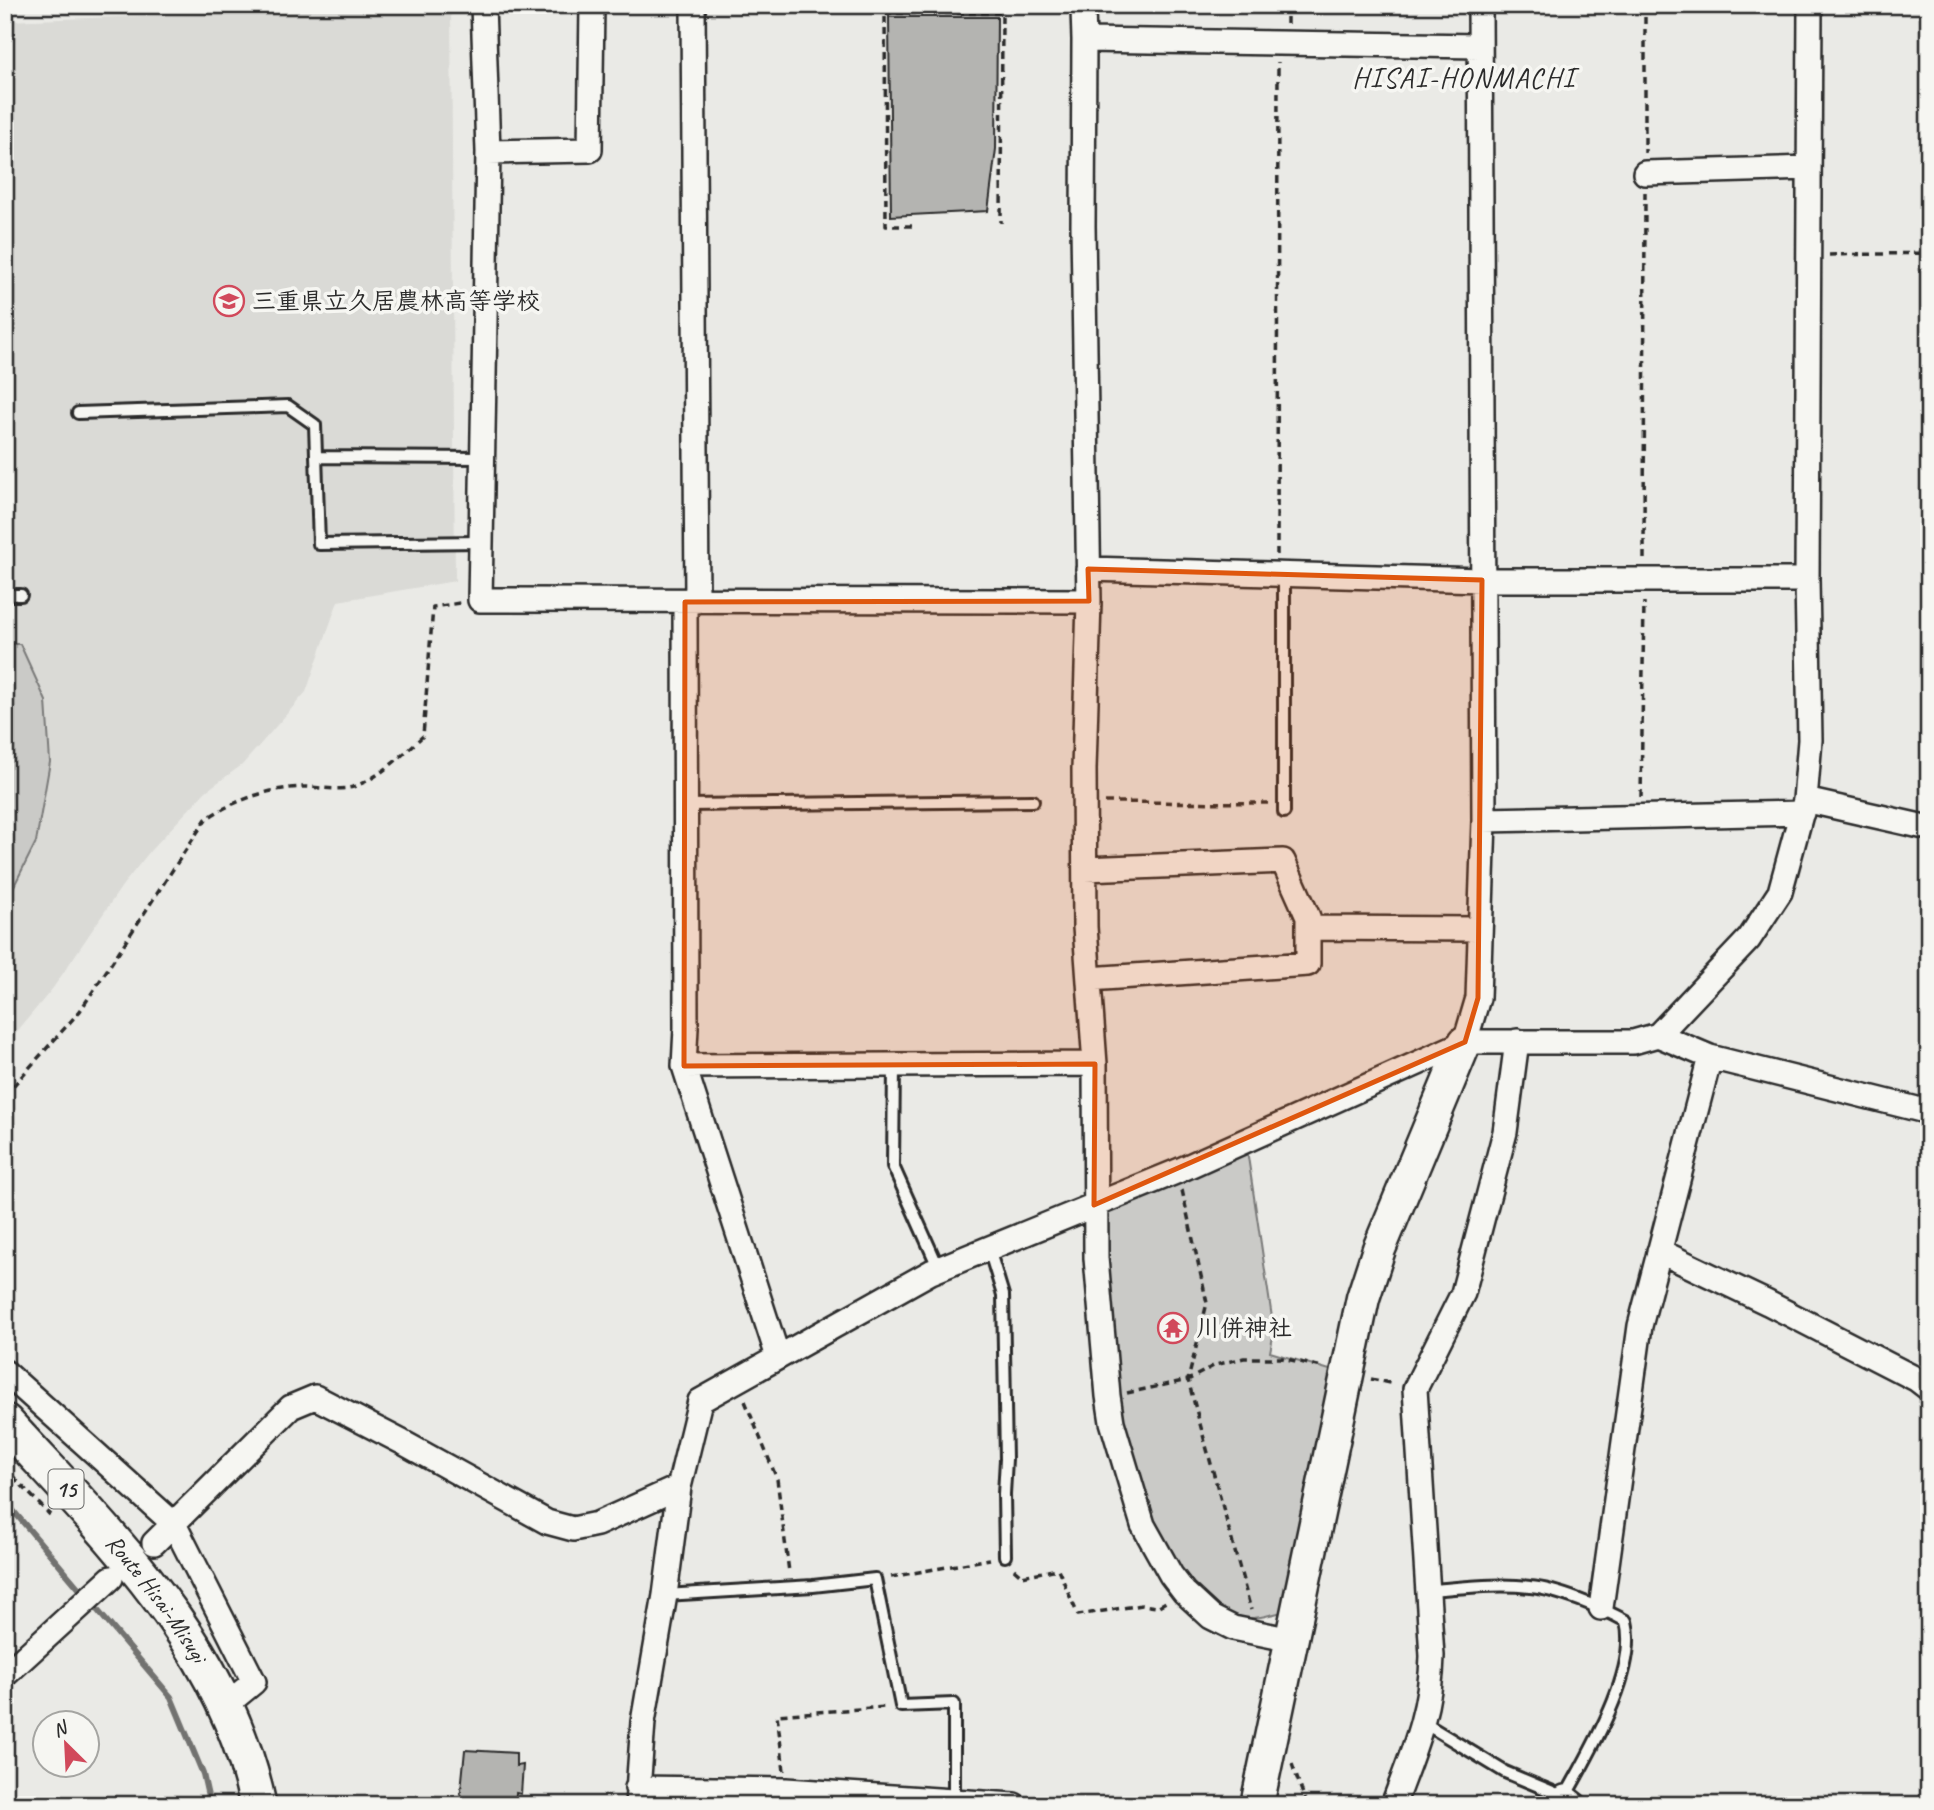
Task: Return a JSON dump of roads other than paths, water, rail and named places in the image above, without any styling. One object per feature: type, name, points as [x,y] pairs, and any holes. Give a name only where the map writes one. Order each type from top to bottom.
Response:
[{"type":"main road","name":"Route Hisai-Misugi","points":[[5,1422],[127,1555],[177,1619],[226,1705],[245,1753],[258,1805]]},
{"type":"street","points":[[483,5],[488,152],[480,600],[1089,601]]},
{"type":"street","points":[[488,152],[590,150],[592,5]]},
{"type":"street","points":[[693,5],[691,602],[685,805],[684,1066],[778,1357]]},
{"type":"street","points":[[1080,5],[1083,9],[1084,40],[1083,226],[1089,601],[1085,869],[1094,1065],[1094,1205],[1101,1338],[1108,1396],[1112,1422],[1143,1525],[1160,1560],[1184,1592],[1211,1617],[1233,1628],[1292,1640]]},
{"type":"street","points":[[1257,1805],[1363,1298],[1379,1249],[1465,1042],[1478,998],[1483,820],[1480,5]]},
{"type":"street","points":[[1013,1805],[786,1790],[637,1796],[643,1722],[665,1595],[679,1487],[700,1401],[939,1269],[1178,1171],[1465,1042],[1633,1042],[1658,1035],[1748,939],[1780,892],[1803,807],[1810,740],[1807,580],[1810,5]]},
{"type":"street","points":[[1084,40],[1480,46]]},
{"type":"street","points":[[1645,173],[1809,169]]},
{"type":"street","points":[[1088,569],[1482,580],[1807,580]]},
{"type":"street","points":[[1483,820],[1640,817],[1803,807],[1929,828]]},
{"type":"street","points":[[1085,869],[1283,861],[1308,917],[1308,964],[1089,978]]},
{"type":"street","points":[[1308,928],[1480,929]]},
{"type":"street","points":[[1658,1035],[1710,1057],[1929,1112]]},
{"type":"street","points":[[1393,1805],[1424,1723],[1432,1681],[1415,1389],[1463,1293],[1505,1132],[1517,1041]]},
{"type":"street","points":[[1601,1608],[1640,1326],[1710,1057]]},
{"type":"street","points":[[684,1066],[1094,1065]]},
{"type":"street","points":[[1659,1251],[1768,1303],[1916,1379],[1929,1389]]},
{"type":"street","points":[[5,1372],[174,1524],[254,1682],[226,1705]]},
{"type":"street","points":[[154,1543],[292,1407],[315,1397],[547,1522],[573,1529],[597,1524],[679,1487]]},
{"type":"street","points":[[5,1675],[98,1589]]},
{"type":"lane","points":[[78,413],[288,406],[315,425],[320,544],[481,542]]},
{"type":"lane","points":[[316,457],[483,458]]},
{"type":"lane","points":[[1281,575],[1283,807]]},
{"type":"lane","points":[[5,595],[20,595]]},
{"type":"lane","points":[[685,805],[1032,801]]},
{"type":"lane","points":[[894,1065],[893,1166],[939,1269]]},
{"type":"lane","points":[[989,1249],[1003,1295],[1005,1556]]},
{"type":"lane","points":[[665,1595],[792,1588],[875,1579],[901,1706],[954,1704],[954,1801]]},
{"type":"lane","points":[[1424,1723],[1505,1772],[1570,1801],[1621,1681],[1629,1634],[1626,1621],[1601,1608],[1534,1587],[1499,1585],[1428,1590]]},
{"type":"waterway","points":[[5,1501],[171,1697],[203,1774],[210,1805]]},
{"type":"place","name":"三重県立久居農林高等学校","points":[[229,301]]},
{"type":"place","name":"川併神社","points":[[1173,1328]]},
{"type":"district","name":"HISAI-HONMACHI","points":[[1464,77]]}]
